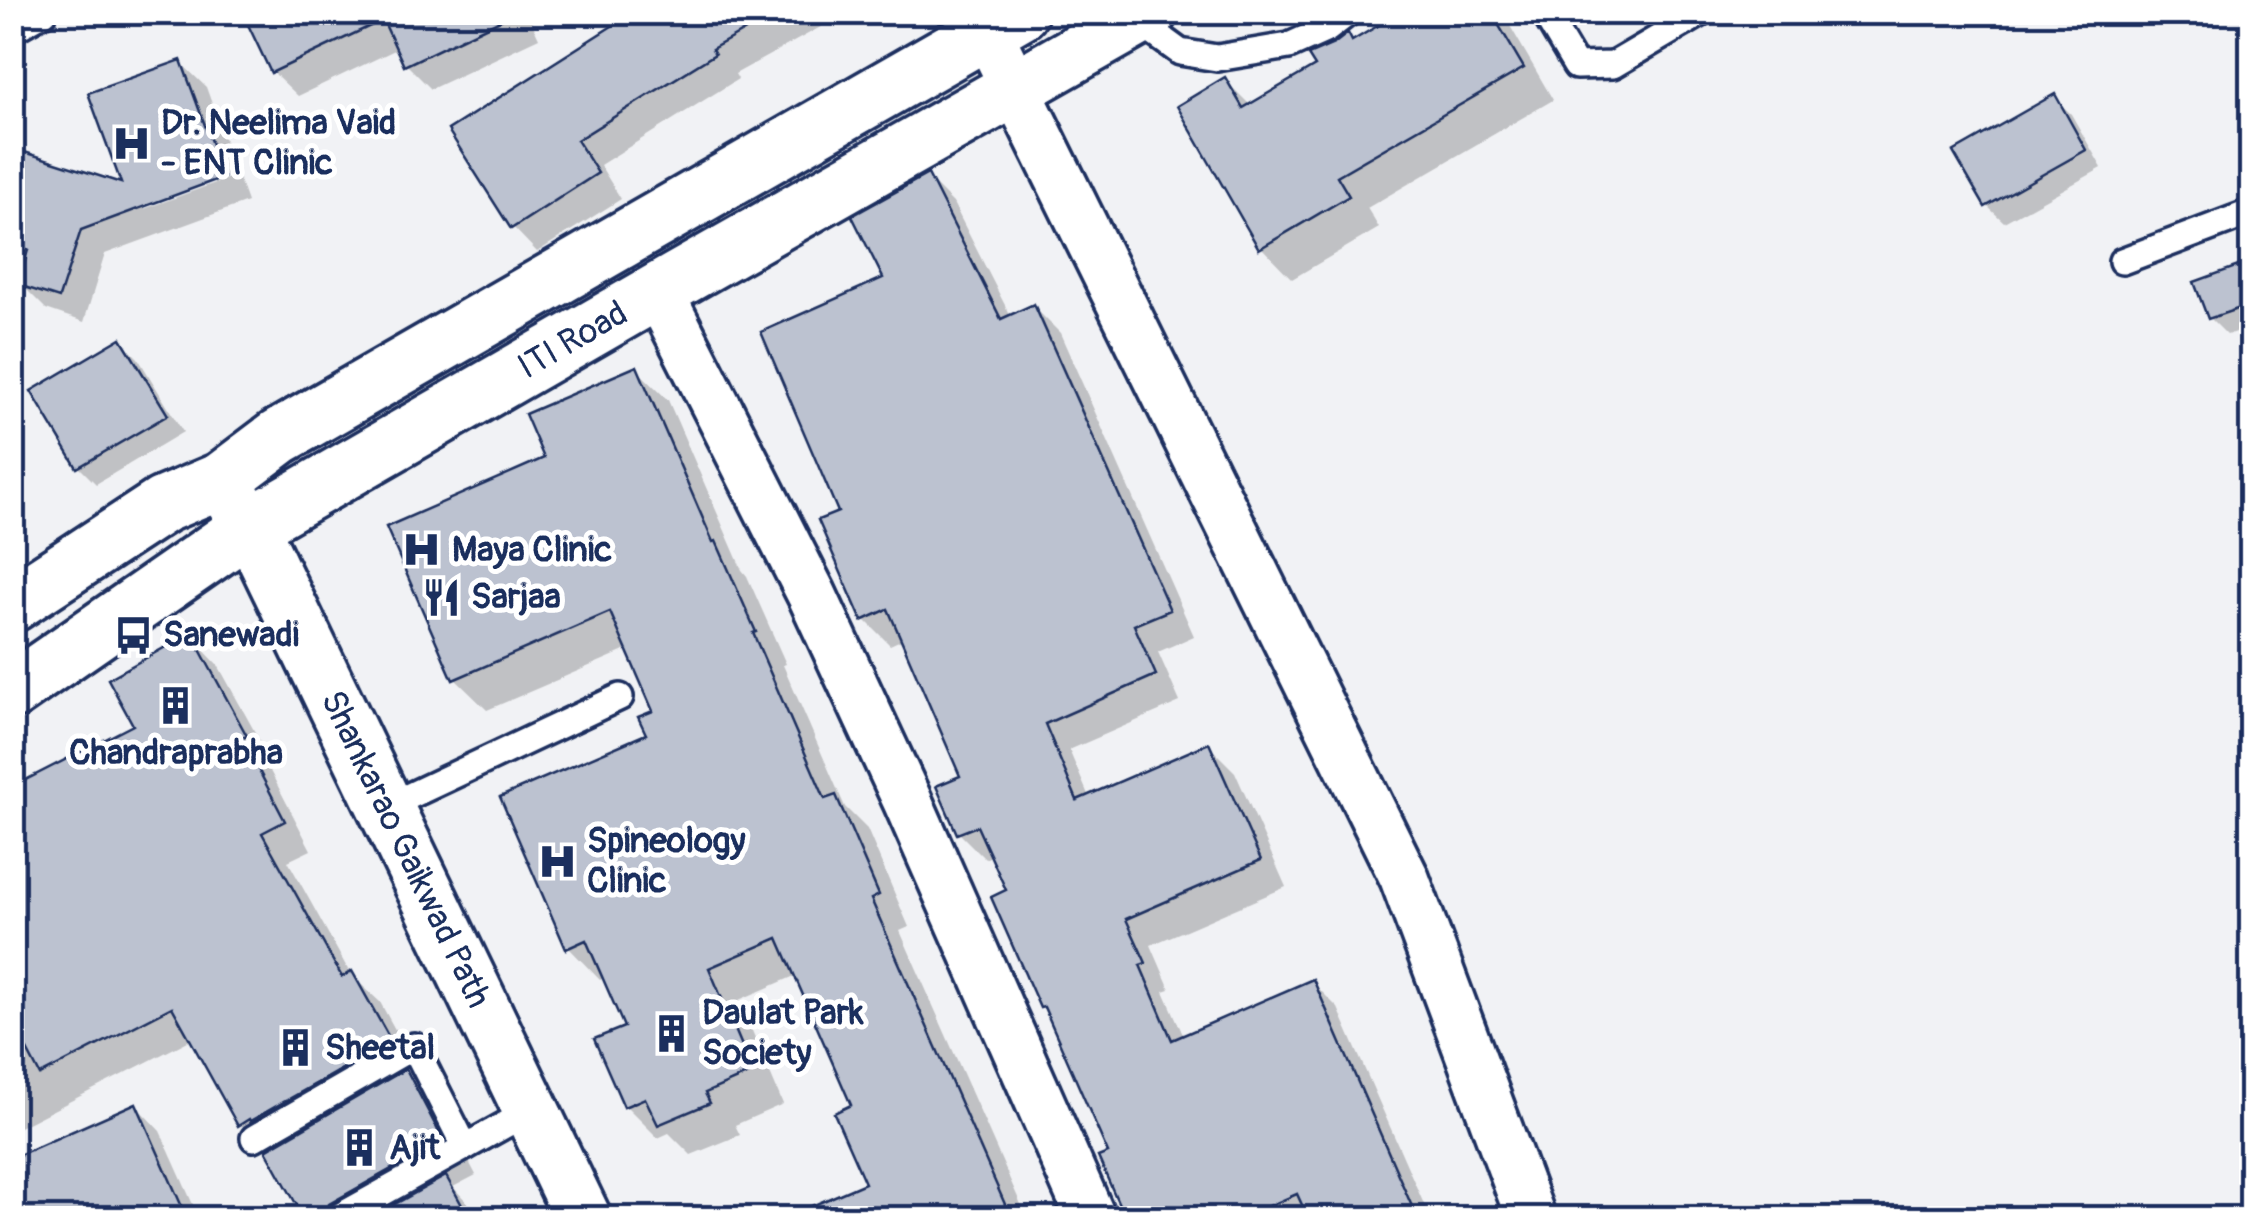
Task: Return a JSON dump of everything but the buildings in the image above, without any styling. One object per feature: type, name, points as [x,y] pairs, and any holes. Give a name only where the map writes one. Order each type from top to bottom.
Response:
[{"type":"main road","name":"ITI Road","points":[[12,691],[250,526],[1142,16]]},
{"type":"main road","name":"ITI Road","points":[[12,604],[164,506],[222,480],[279,437],[1004,22]]},
{"type":"main road","name":"Shankarao Gaikwad Path","points":[[222,480],[250,526],[582,1218]]},
{"type":"street","points":[[1004,22],[1016,88],[1404,877],[1531,1218]]},
{"type":"street","points":[[658,291],[828,629],[1091,1218]]},
{"type":"lane","points":[[12,30],[44,12]]},
{"type":"lane","points":[[1142,16],[1180,52],[1217,58],[1289,46],[1327,29],[1349,12]]},
{"type":"lane","points":[[1544,12],[1576,66],[1613,65],[1703,12]]},
{"type":"lane","points":[[2122,261],[2252,212]]},
{"type":"lane","points":[[384,808],[620,696]]},
{"type":"lane","points":[[254,1138],[414,1046],[464,1147]]},
{"type":"lane","points":[[337,1218],[530,1111]]},
{"type":"place","name":"Dr. Neelima Vaid - ENT Clinic","points":[[131,143]]},
{"type":"place","name":"Maya Clinic","points":[[422,550]]},
{"type":"place","name":"Sarjaa","points":[[441,597]]},
{"type":"place","name":"Sanewadi","points":[[133,635]]},
{"type":"place","name":"Chandraprabha","points":[[176,706]]},
{"type":"place","name":"Spineology Clinic","points":[[557,861]]},
{"type":"place","name":"Daulat Park Society","points":[[672,1033]]},
{"type":"place","name":"Sheetal","points":[[295,1048]]},
{"type":"place","name":"Ajit","points":[[359,1148]]}]
